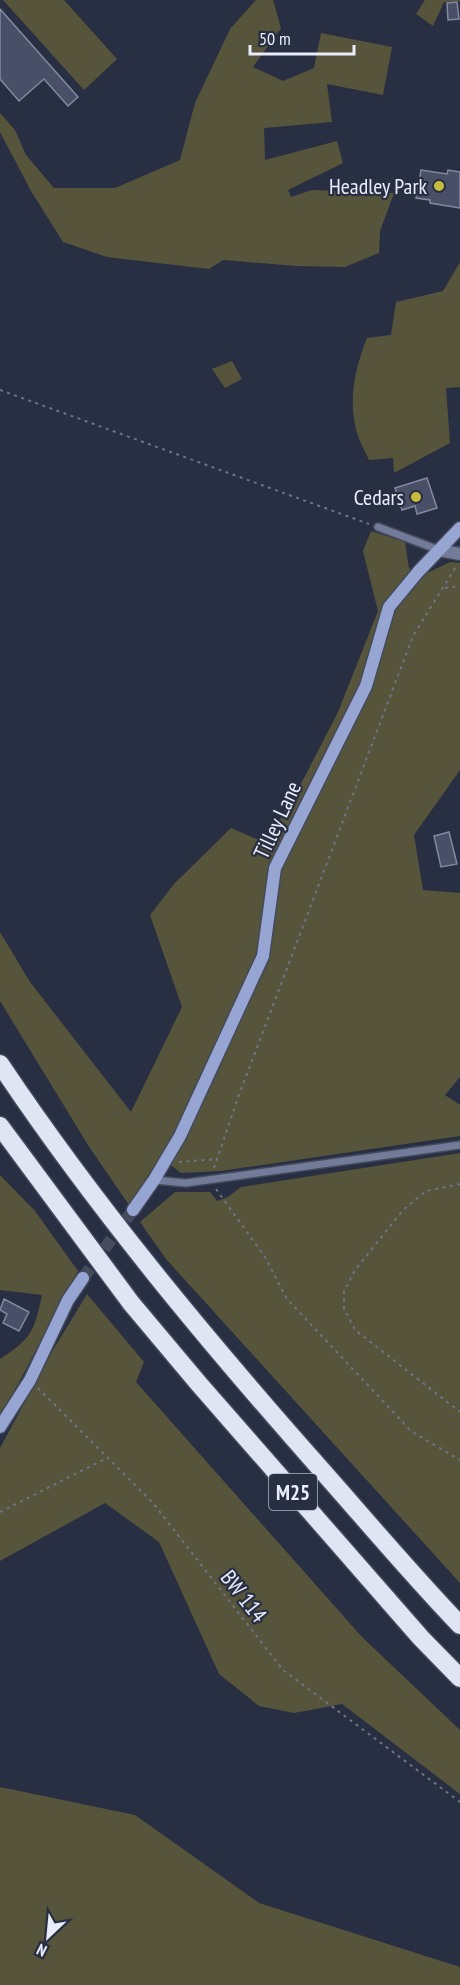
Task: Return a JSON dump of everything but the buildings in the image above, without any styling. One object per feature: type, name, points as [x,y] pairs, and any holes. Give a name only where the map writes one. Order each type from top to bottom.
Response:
[{"type":"highway","name":"M25","points":[[0,1064],[154,1274],[250,1389],[460,1625]]},
{"type":"highway","name":"M25","points":[[0,1126],[132,1303],[199,1384],[421,1638],[460,1678]]},
{"type":"street","name":"Tilley Lane","points":[[134,1210],[180,1136],[263,956],[274,868],[366,686],[390,607],[460,528]]},
{"type":"street","points":[[439,550],[460,554]]},
{"type":"street","points":[[0,1427],[30,1380],[68,1300],[83,1278]]},
{"type":"lane","points":[[378,527],[439,550]]},
{"type":"lane","points":[[154,1180],[186,1183],[210,1181],[460,1145]]},
{"type":"path","points":[[0,390],[378,527]]},
{"type":"path","points":[[460,561],[413,636],[239,1095],[210,1181],[265,1257],[287,1299],[411,1431],[460,1460]]},
{"type":"path","points":[[443,588],[460,586]]},
{"type":"path","points":[[170,1162],[217,1159]]},
{"type":"path","points":[[460,1184],[426,1191],[404,1209],[355,1270],[344,1292],[344,1308],[355,1330],[460,1412]]},
{"type":"path","name":"BW 114","points":[[30,1380],[153,1503],[283,1670],[460,1802]]},
{"type":"path","points":[[0,1512],[108,1458]]},
{"type":"shaded area","points":[[3,0],[64,0],[117,59],[84,90]]},
{"type":"shaded area","points":[[256,0],[273,0],[281,28],[253,67],[283,81],[314,68],[321,33],[392,47],[383,95],[327,84],[332,122],[264,128],[265,160],[337,141],[343,163],[288,190],[291,197],[312,190],[394,193],[380,231],[379,253],[345,267],[296,266],[223,260],[209,269],[107,257],[63,242],[31,191],[0,132],[0,113],[15,130],[26,155],[54,188],[115,188],[180,160],[195,103],[230,29]]},
{"type":"shaded area","points":[[425,0],[460,1],[444,2],[433,26],[416,14]]},
{"type":"shaded area","points":[[460,262],[460,387],[446,388],[450,443],[394,473],[393,458],[369,460],[356,429],[353,414],[353,391],[360,359],[367,338],[391,335],[396,302],[443,291]]},
{"type":"shaded area","points":[[232,361],[242,379],[225,388],[212,369]]},
{"type":"shaded area","points":[[371,531],[405,542],[409,568],[421,576],[450,562],[460,563],[460,770],[414,835],[423,890],[460,893],[460,1077],[445,1095],[460,1105],[460,1136],[221,1171],[181,1173],[160,1157],[129,1205],[88,1145],[0,1001],[0,932],[30,982],[131,1112],[182,1007],[150,915],[174,884],[231,828],[266,843],[303,780],[338,712],[378,611],[363,551]]},
{"type":"shaded area","points":[[460,1153],[460,1583],[166,1259],[140,1222],[175,1192],[210,1192],[217,1201],[228,1197],[241,1187]]},
{"type":"shaded area","points":[[0,1175],[35,1211],[78,1271],[0,1414],[0,1359],[19,1345],[30,1333],[37,1318],[42,1295],[0,1290]]},
{"type":"shaded area","points":[[87,1294],[144,1362],[136,1382],[362,1637],[460,1730],[460,1794],[342,1704],[294,1713],[259,1706],[219,1674],[159,1542],[105,1503],[0,1561],[0,1448],[53,1350]]},
{"type":"shaded area","points":[[0,1787],[135,1815],[259,1903],[460,1967],[460,1985],[0,1985]]},
{"type":"tunnel","points":[[83,1278],[133,1210]]},
{"type":"place","name":"Headley Park","points":[[439,186]]},
{"type":"place","name":"Cedars","points":[[416,497]]}]
